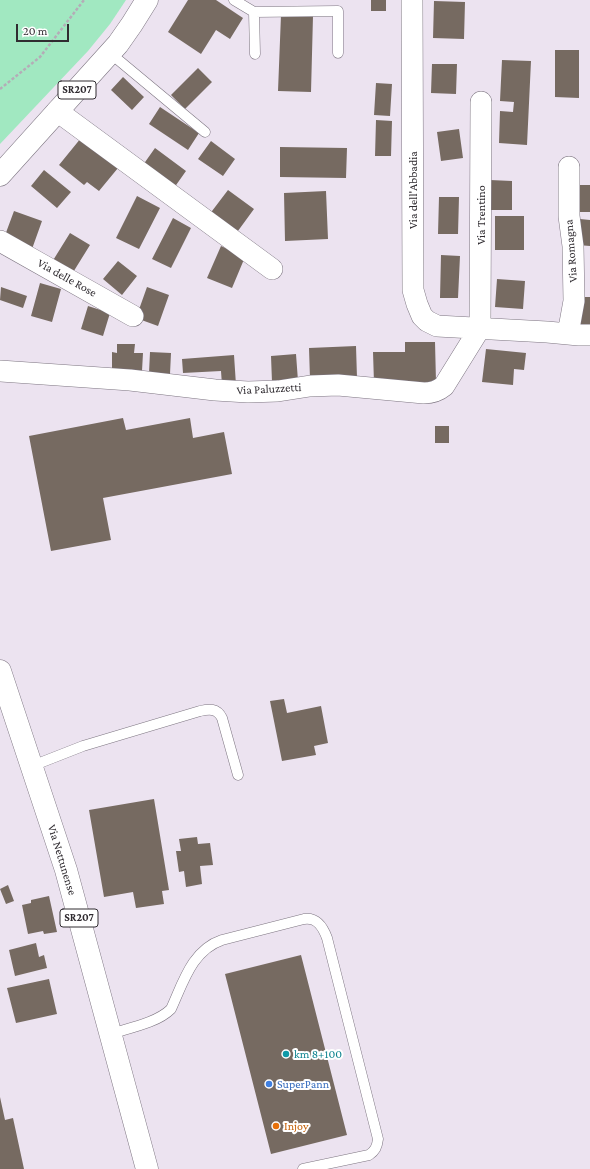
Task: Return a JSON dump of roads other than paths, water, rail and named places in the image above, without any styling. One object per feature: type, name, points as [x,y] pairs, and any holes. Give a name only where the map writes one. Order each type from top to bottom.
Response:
[{"type":"main road","name":"SR207","points":[[0,175],[110,53],[128,30],[147,0]]},
{"type":"main road","name":"Via Nettunense","points":[[0,671],[66,870],[147,1169]]},
{"type":"street","name":"Via dell'Abbadia","points":[[412,0],[413,282],[419,311],[427,321],[432,324],[445,327],[480,328],[579,336],[590,335]]},
{"type":"street","name":"Via Trentino","points":[[480,328],[481,102]]},
{"type":"street","points":[[57,111],[272,269]]},
{"type":"street","name":"Via Romagna","points":[[568,334],[574,301],[573,246],[569,216],[569,167]]},
{"type":"street","name":"Via delle Rose","points":[[0,241],[133,316]]},
{"type":"street","name":"Via Paluzzetti","points":[[0,371],[130,380],[215,390],[248,392],[278,391],[310,386],[338,385],[427,393],[438,390],[444,386],[480,328]]},
{"type":"lane","points":[[234,0],[254,12],[338,11],[338,53]]},
{"type":"lane","points":[[254,12],[255,54]]},
{"type":"lane","points":[[110,53],[205,132]]},
{"type":"lane","points":[[32,766],[83,746],[200,711],[212,709],[218,712],[222,718],[238,775]]},
{"type":"lane","points":[[110,1034],[155,1020],[171,1009],[194,962],[201,952],[211,944],[304,919],[309,918],[316,921],[322,926],[328,938],[378,1139],[377,1148],[369,1155],[303,1169]]},
{"type":"place","name":"km 8+100","points":[[286,1054]]},
{"type":"place","name":"SuperPann","points":[[269,1084]]},
{"type":"place","name":"Injoy","points":[[276,1126]]}]
